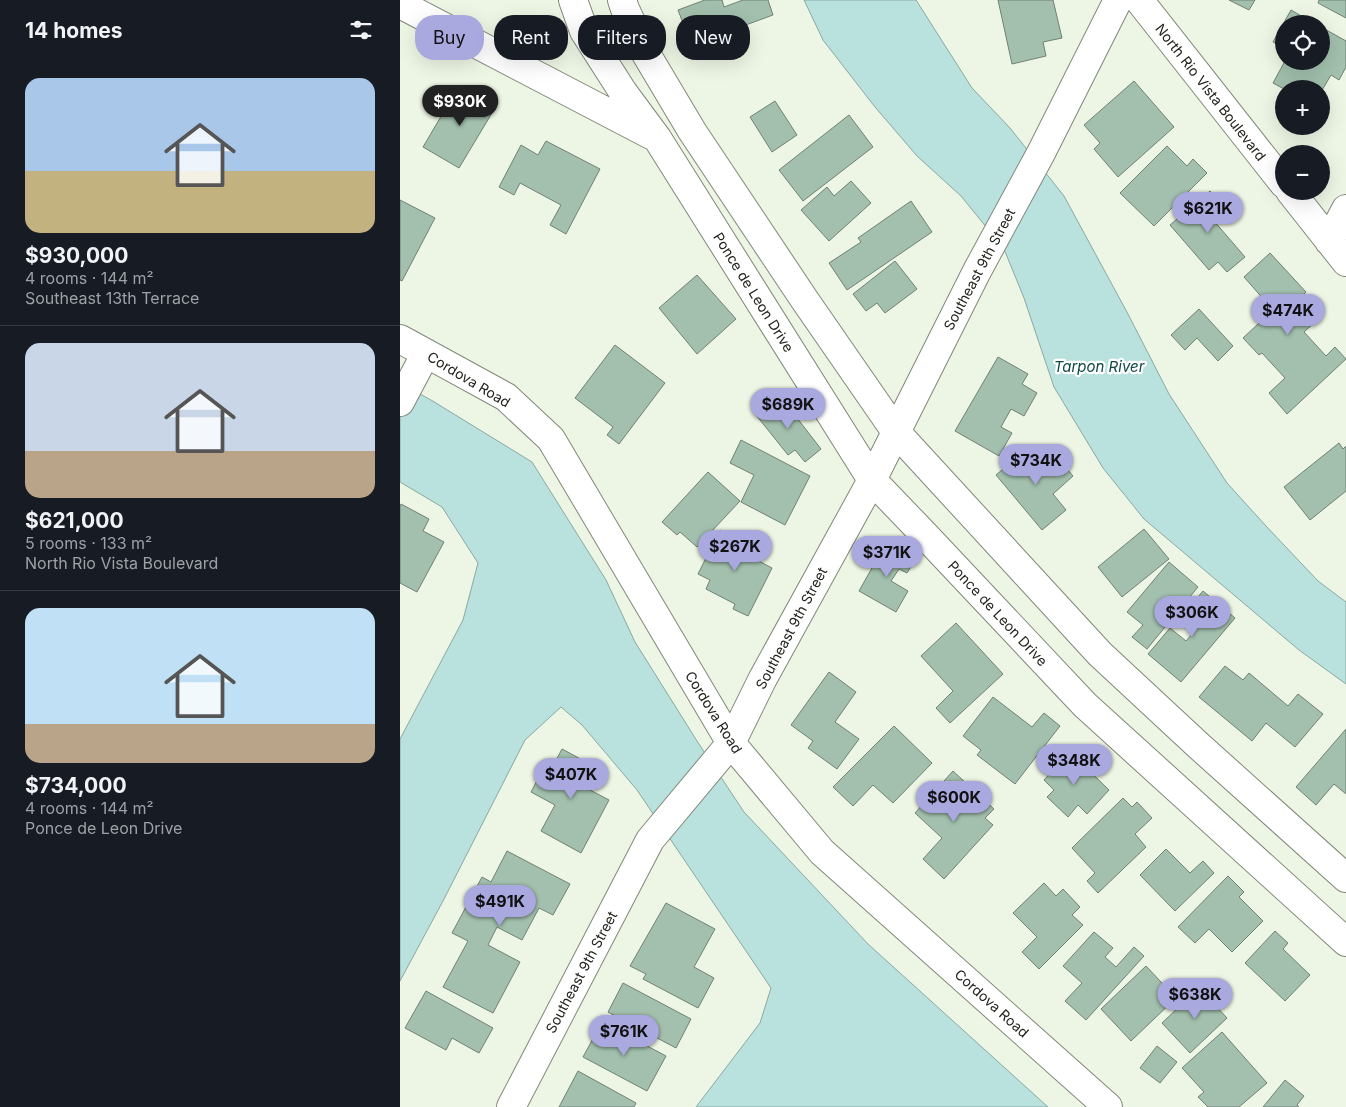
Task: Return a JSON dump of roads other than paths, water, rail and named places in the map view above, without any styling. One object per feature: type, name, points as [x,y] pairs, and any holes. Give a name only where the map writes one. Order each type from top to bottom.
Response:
[{"type":"street","name":"Ponce de Leon Drive","points":[[573,0],[584,31],[623,92],[658,138],[872,480],[1085,705],[1346,942]]},
{"type":"street","points":[[622,0],[645,52],[692,131],[804,299],[896,432],[1100,654],[1346,878]]},
{"type":"street","name":"Southeast 9th Street","points":[[511,1107],[650,840],[731,743],[762,680],[872,480],[977,270],[1041,153],[1118,0]]},
{"type":"street","name":"North Rio Vista Boulevard","points":[[1139,0],[1275,173]]},
{"type":"street","points":[[400,4],[658,138],[692,131]]},
{"type":"street","points":[[1297,200],[1346,262]]},
{"type":"street","points":[[1329,241],[1346,209]]},
{"type":"street","name":"Cordova Road","points":[[400,339],[420,364],[506,397],[551,439],[731,743],[822,852],[1108,1107]]},
{"type":"street","points":[[400,402],[420,364]]},
{"type":"water","name":"Tarpon River","points":[[804,0],[916,0],[972,88],[1010,128],[1064,196],[1169,394],[1227,483],[1318,581],[1346,602],[1346,684],[1299,650],[1144,519],[1103,468],[1054,387],[1024,298],[1004,249],[961,196],[917,156],[875,107],[823,40]]},
{"type":"water","points":[[400,383],[532,462],[606,580],[635,642],[744,812],[868,944],[1048,1107],[696,1107],[760,1023],[771,988],[637,790],[582,725],[561,707],[525,740],[400,981],[400,739],[463,620],[478,563],[442,507],[400,482]]}]
